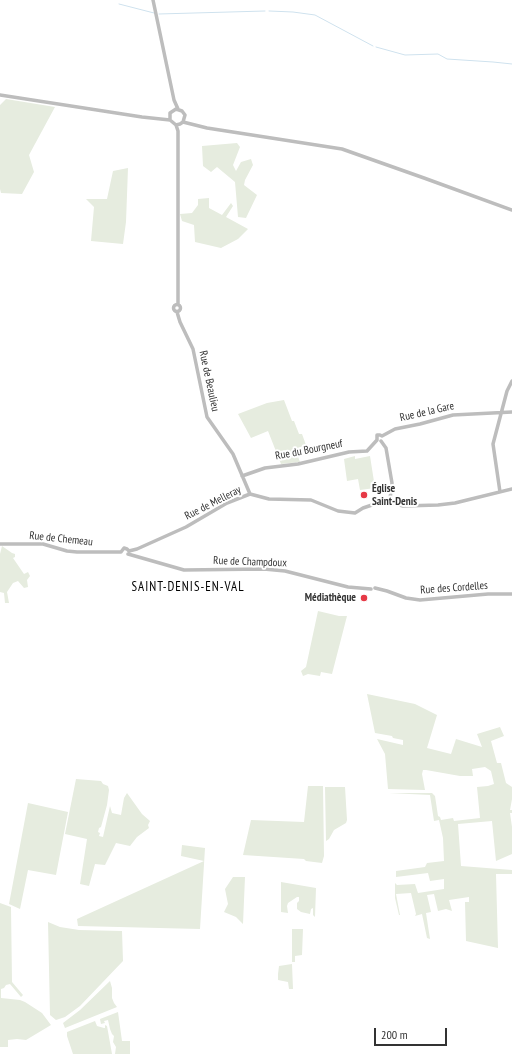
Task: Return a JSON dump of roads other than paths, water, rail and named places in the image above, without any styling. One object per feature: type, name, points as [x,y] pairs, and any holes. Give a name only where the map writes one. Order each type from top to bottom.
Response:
[{"type":"street","points":[[153,0],[176,110],[170,118]]},
{"type":"street","points":[[0,95],[155,118],[170,118],[180,124],[201,126],[342,149],[512,210]]},
{"type":"street","points":[[176,110],[184,113],[185,118],[201,126]]},
{"type":"street","points":[[180,124],[185,118]]},
{"type":"street","name":"Rue de Beaulieu","points":[[180,124],[178,131],[178,304],[173,308],[177,312],[180,322],[193,349],[207,417],[232,454],[250,494]]},
{"type":"street","points":[[500,492],[493,444],[501,413],[512,381]]},
{"type":"street","name":"Rue de la Gare","points":[[380,439],[395,429],[453,415],[512,412]]},
{"type":"street","points":[[380,439],[386,448],[392,483],[390,499],[393,502],[403,506],[455,503],[512,489]]},
{"type":"street","name":"Rue du Bourgneuf","points":[[242,476],[265,468],[298,464],[349,452],[367,451],[380,439]]},
{"type":"street","name":"Rue de Melleray","points":[[128,552],[180,530],[227,503],[250,494],[269,499],[311,500],[338,511],[355,513],[363,508],[390,499]]},
{"type":"street","name":"Rue de Chemeau","points":[[0,544],[43,544],[67,551],[121,552],[124,555],[128,552]]},
{"type":"street","name":"Rue de Champdoux","points":[[128,552],[184,570],[264,569],[285,571],[348,587],[373,589]]},
{"type":"street","name":"Rue des Cordelles","points":[[373,589],[387,591],[406,598],[420,600],[488,594],[512,594]]},
{"type":"waterway","points":[[119,4],[154,13]]},
{"type":"waterway","points":[[159,14],[265,11]]},
{"type":"waterway","points":[[269,11],[315,15],[373,46]]},
{"type":"waterway","points":[[376,47],[405,55],[438,54],[447,59],[512,64]]},
{"type":"place","name":"Église Saint-Denis","points":[[364,495]]},
{"type":"place","name":"Médiathèque","points":[[364,598]]},
{"type":"district","name":"SAINT-DENIS-EN-VAL","points":[[188,587]]}]
